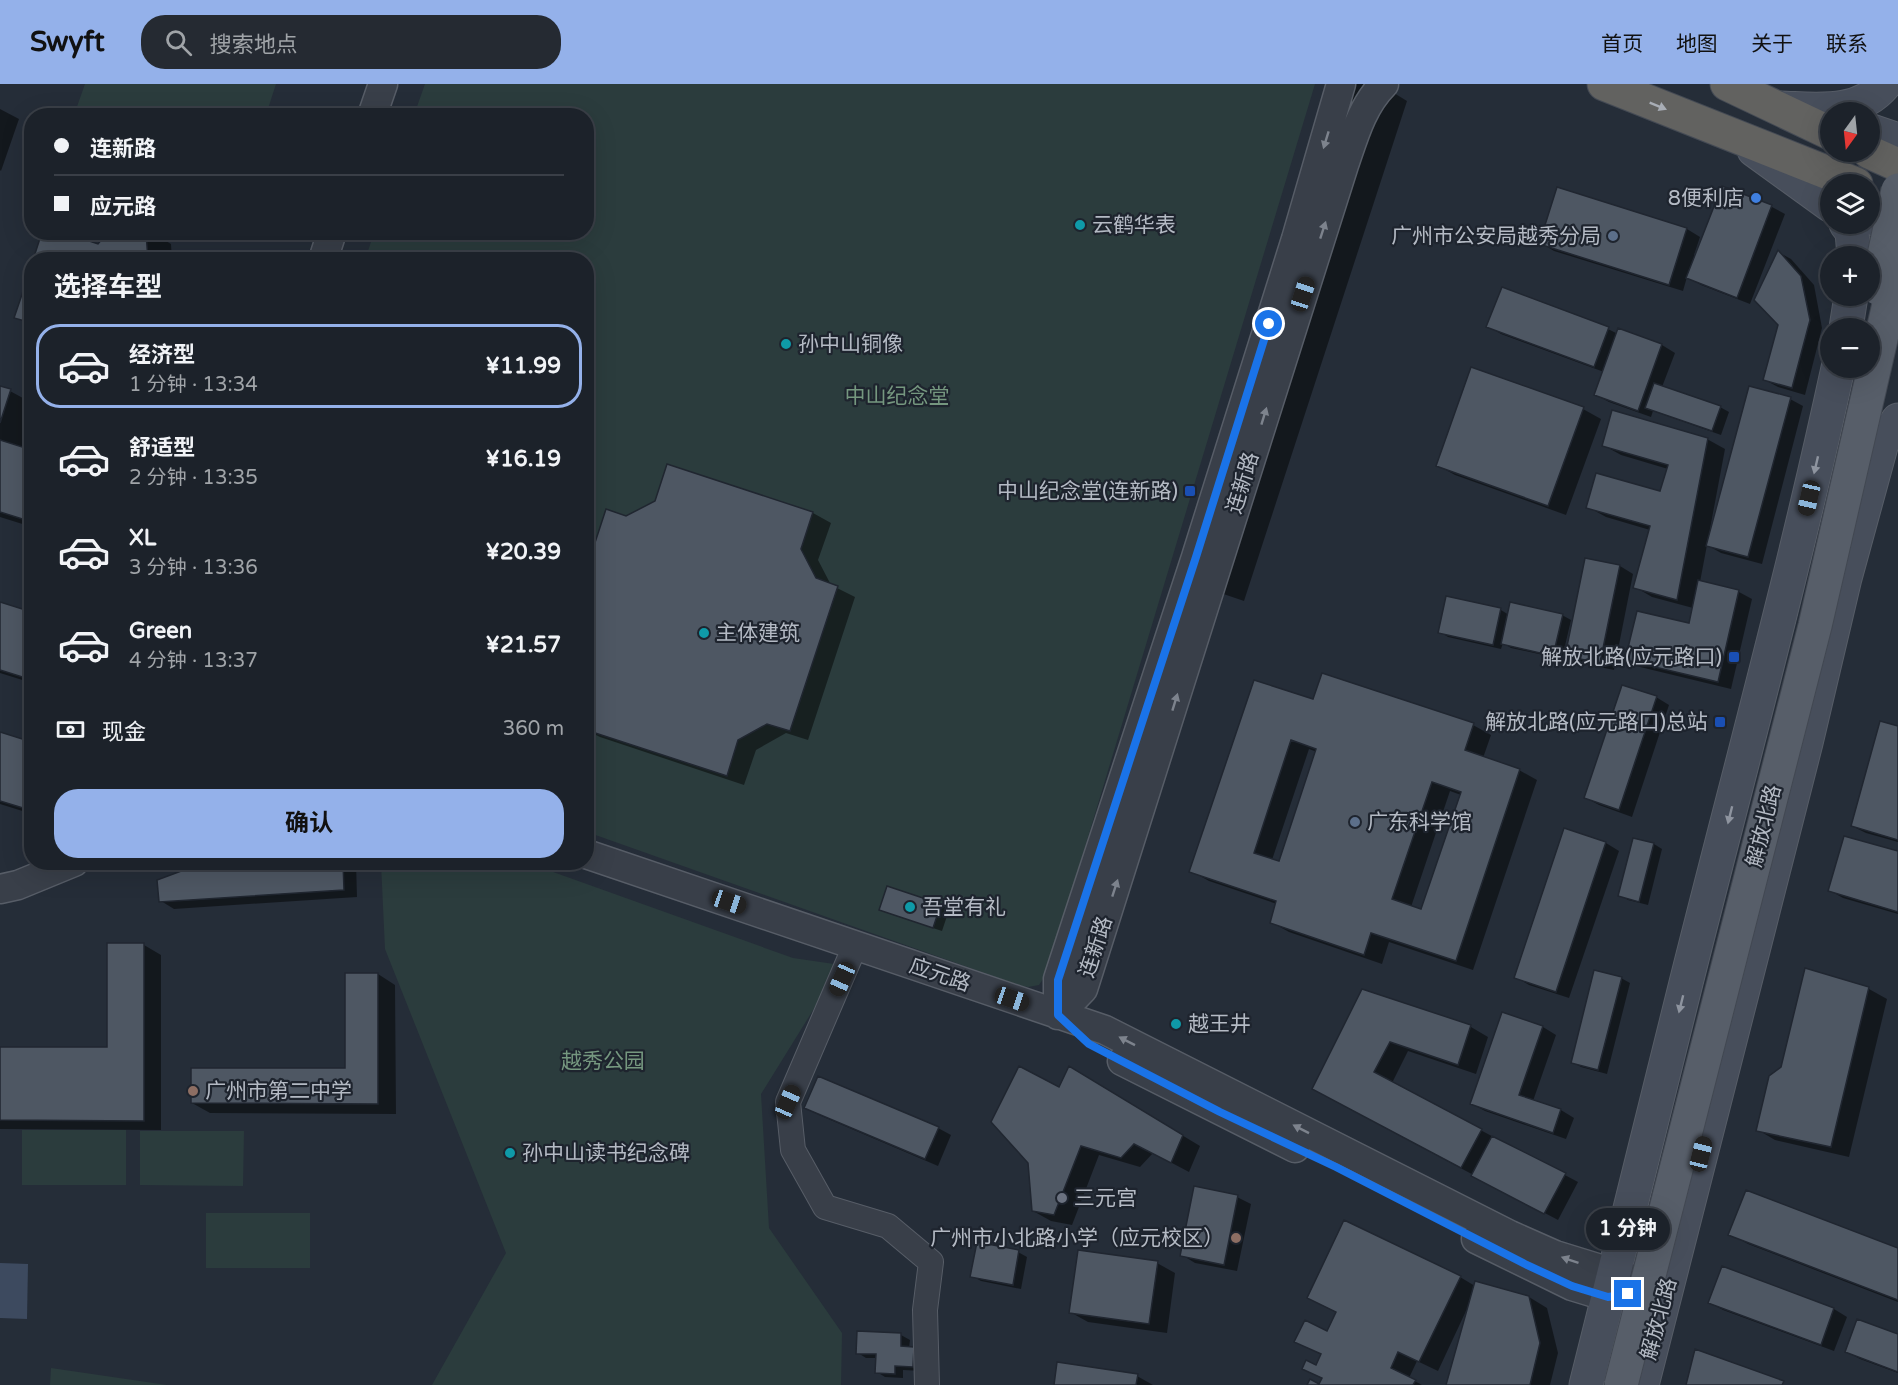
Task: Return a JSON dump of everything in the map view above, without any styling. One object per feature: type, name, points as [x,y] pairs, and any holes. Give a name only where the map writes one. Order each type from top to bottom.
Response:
[{"type":"highway","points":[[1604,84],[1830,174]]},
{"type":"highway","points":[[1727,84],[1820,128]]},
{"type":"highway","points":[[1880,157],[1898,165]]},
{"type":"highway","points":[[1880,195],[1898,204]]},
{"type":"main road","points":[[1780,108],[1850,107],[1867,99],[1885,84]]},
{"type":"main road","points":[[1780,108],[1820,117]]},
{"type":"main road","points":[[1880,134],[1898,140]]},
{"type":"main road","points":[[1736,137],[1820,188]]},
{"type":"main road","points":[[1736,137],[1820,198]]},
{"type":"main road","points":[[1871,318],[1898,190]]},
{"type":"main road","points":[[1880,221],[1898,230]]},
{"type":"main road","name":"解放北路","points":[[1621,1385],[1815,626],[1898,265]]},
{"type":"main road","name":"解放北路","points":[[1586,1385],[1793,565],[1836,378]]},
{"type":"main road","name":"解放北路","points":[[1606,1385],[1770,744],[1858,378]]},
{"type":"main road","name":"解放北路","points":[[1642,1385],[1806,743],[1845,578],[1890,432]]},
{"type":"main road","name":"应元路","points":[[1611,1286],[1667,1288]]},
{"type":"street","points":[[375,108],[383,84]]},
{"type":"street","name":"连新路","points":[[1058,1015],[1058,980],[1196,557],[1299,228],[1341,84]]},
{"type":"street","name":"连新路","points":[[1058,1015],[1083,989],[1344,165],[1360,118],[1376,92],[1384,84]]},
{"type":"street","points":[[1829,408],[1838,398],[1859,392],[1873,398],[1878,404],[1890,432]]},
{"type":"street","name":"应元路","points":[[594,858],[1058,1015],[1089,1044],[1525,1264],[1572,1286],[1611,1286]]},
{"type":"street","points":[[0,889],[18,885],[55,870]]},
{"type":"street","points":[[855,945],[788,1102],[793,1150],[825,1207],[888,1226],[931,1262],[926,1310],[927,1385]]},
{"type":"green space","points":[[85,84],[276,84],[268,108],[76,108]]},
{"type":"green space","name":"中山纪念堂","points":[[425,84],[1315,84],[1047,973],[1039,985],[1028,987],[1018,985],[594,834],[594,252],[368,252],[372,240],[594,240],[594,108],[416,108]]},
{"type":"green space","name":"越秀公园","points":[[381,870],[548,870],[793,958],[841,965],[761,1094],[769,1228],[842,1333],[841,1385],[432,1385],[506,1253],[385,949]]},
{"type":"green space","points":[[22,1130],[126,1130],[126,1185],[22,1185]]},
{"type":"green space","points":[[140,1131],[244,1131],[243,1186],[140,1185]]},
{"type":"green space","points":[[206,1213],[310,1213],[310,1268],[206,1268]]},
{"type":"green space","points":[[51,1368],[167,1385],[50,1385]]},
{"type":"water","points":[[0,1263],[28,1264],[27,1319],[0,1318]]},
{"type":"building","points":[[1722,186],[1772,205],[1737,298],[1686,278]]},
{"type":"building","name":"广州市公安局越秀分局","points":[[1557,187],[1687,228],[1669,285],[1539,244]]},
{"type":"building","points":[[39,240],[86,240],[98,244],[101,240],[147,240],[147,252],[36,252]]},
{"type":"building","points":[[1778,250],[1801,276],[1810,320],[1792,388],[1763,380],[1778,325],[1754,300]]},
{"type":"building","points":[[1502,287],[1609,327],[1594,367],[1486,327]]},
{"type":"building","points":[[24,289],[24,321],[14,318]]},
{"type":"building","points":[[1618,328],[1662,344],[1638,411],[1594,395]]},
{"type":"building","points":[[1471,367],[1584,407],[1548,506],[1436,466]]},
{"type":"building","points":[[1654,383],[1721,406],[1712,431],[1645,408]]},
{"type":"building","points":[[0,386],[11,389],[0,423]]},
{"type":"building","points":[[1749,386],[1791,397],[1748,557],[1706,546]]},
{"type":"building","points":[[1612,410],[1708,438],[1677,600],[1633,588],[1650,526],[1586,508],[1596,473],[1660,491],[1668,465],[1602,446]]},
{"type":"building","points":[[0,440],[24,448],[24,520],[0,512]]},
{"type":"building","name":"主体建筑","points":[[667,464],[813,512],[801,549],[816,578],[838,586],[790,731],[767,724],[738,740],[727,776],[594,733],[594,546],[606,509],[626,516],[655,501]]},
{"type":"building","points":[[1585,558],[1620,565],[1600,663],[1565,656]]},
{"type":"building","points":[[1698,580],[1739,590],[1718,682],[1625,660],[1637,611],[1689,623]]},
{"type":"building","points":[[1446,596],[1501,608],[1493,645],[1438,633]]},
{"type":"building","points":[[0,602],[24,610],[24,678],[0,670]]},
{"type":"building","points":[[1510,602],[1563,614],[1553,656],[1501,644]]},
{"type":"building","name":"广东科学馆","points":[[1322,673],[1474,723],[1465,750],[1520,769],[1456,961],[1371,933],[1364,955],[1270,923],[1276,901],[1189,872],[1254,680],[1313,699]],"holes":[[[1291,740],[1316,749],[1279,861],[1254,853]],[[1432,782],[1461,792],[1421,909],[1392,899]]]},
{"type":"building","points":[[1622,685],[1657,696],[1619,810],[1584,798]]},
{"type":"building","points":[[1880,721],[1898,726],[1898,840],[1851,826]]},
{"type":"building","points":[[0,732],[24,740],[24,805],[23,808],[0,801]]},
{"type":"building","points":[[1564,828],[1606,842],[1556,992],[1514,978]]},
{"type":"building","points":[[1844,836],[1898,851],[1898,912],[1828,891]]},
{"type":"building","points":[[1633,838],[1654,843],[1639,902],[1618,896]]},
{"type":"building","points":[[184,870],[343,870],[344,890],[159,902],[157,880]]},
{"type":"building","name":"吾堂有礼","points":[[887,886],[941,904],[933,928],[879,910]]},
{"type":"building","points":[[107,943],[144,943],[144,1121],[0,1120],[0,1047],[107,1047]]},
{"type":"building","points":[[1805,968],[1869,987],[1831,1147],[1756,1131],[1769,1076],[1781,1067]]},
{"type":"building","points":[[1594,970],[1622,977],[1598,1070],[1571,1063]]},
{"type":"building","points":[[345,973],[378,973],[378,1104],[191,1103],[191,1068],[345,1068]]},
{"type":"building","points":[[1362,989],[1471,1025],[1458,1065],[1390,1042],[1374,1072],[1482,1129],[1461,1168],[1312,1089]]},
{"type":"building","points":[[1502,1012],[1543,1026],[1519,1095],[1561,1109],[1553,1133],[1470,1104]]},
{"type":"building","points":[[1019,1066],[1059,1087],[1069,1066],[1183,1135],[1171,1163],[1134,1144],[1121,1158],[1081,1146],[1054,1215],[1032,1211],[1028,1163],[991,1122]]},
{"type":"building","points":[[818,1076],[939,1127],[925,1159],[804,1108]]},
{"type":"building","points":[[1492,1136],[1566,1173],[1544,1214],[1471,1176]]},
{"type":"building","points":[[1194,1186],[1238,1195],[1224,1265],[1180,1256]]},
{"type":"building","points":[[1746,1190],[1898,1248],[1898,1300],[1728,1235]]},
{"type":"building","points":[[1344,1220],[1461,1276],[1419,1362],[1398,1352],[1391,1368],[1416,1380],[1413,1385],[1307,1385],[1310,1379],[1319,1384],[1322,1378],[1302,1369],[1306,1360],[1316,1365],[1321,1354],[1294,1342],[1305,1320],[1327,1331],[1336,1312],[1307,1298]]},
{"type":"building","points":[[977,1242],[1019,1250],[1013,1285],[970,1277]]},
{"type":"building","points":[[1078,1250],[1158,1261],[1149,1324],[1069,1313]]},
{"type":"building","points":[[1722,1266],[1834,1308],[1821,1345],[1708,1303]]},
{"type":"building","points":[[1475,1281],[1529,1296],[1540,1343],[1530,1385],[1446,1385]]},
{"type":"building","points":[[1857,1319],[1898,1334],[1898,1372],[1845,1352]]},
{"type":"building","points":[[857,1331],[901,1333],[901,1346],[914,1347],[913,1367],[895,1366],[895,1374],[875,1373],[876,1354],[856,1354]]},
{"type":"building","points":[[1695,1349],[1784,1381],[1782,1385],[1686,1385]]},
{"type":"building","points":[[1057,1362],[1138,1374],[1136,1385],[1054,1385]]},
{"type":"place","name":"8便利店","points":[[1756,198]]},
{"type":"place","name":"云鹤华表","points":[[1080,225]]},
{"type":"place","name":"广州市公安局越秀分局","points":[[1613,236]]},
{"type":"place","name":"孙中山铜像","points":[[786,344]]},
{"type":"place","name":"中山纪念堂(连新路)","points":[[1190,491]]},
{"type":"place","name":"主体建筑","points":[[704,633]]},
{"type":"place","name":"解放北路(应元路口)","points":[[1734,657]]},
{"type":"place","name":"解放北路(应元路口)总站","points":[[1720,722]]},
{"type":"place","name":"广东科学馆","points":[[1355,822]]},
{"type":"place","name":"吾堂有礼","points":[[910,907]]},
{"type":"place","name":"越王井","points":[[1176,1024]]},
{"type":"place","name":"广州市第二中学","points":[[193,1091]]},
{"type":"place","name":"孙中山读书纪念碑","points":[[510,1153]]},
{"type":"place","name":"三元宫","points":[[1062,1198]]},
{"type":"place","name":"广州市小北路小学（应元校区）","points":[[1236,1238]]},
{"type":"route","points":[[1269,324],[1196,557],[1058,980],[1058,1015],[1089,1044],[1525,1264],[1572,1286],[1608,1297],[1628,1294]]}]
